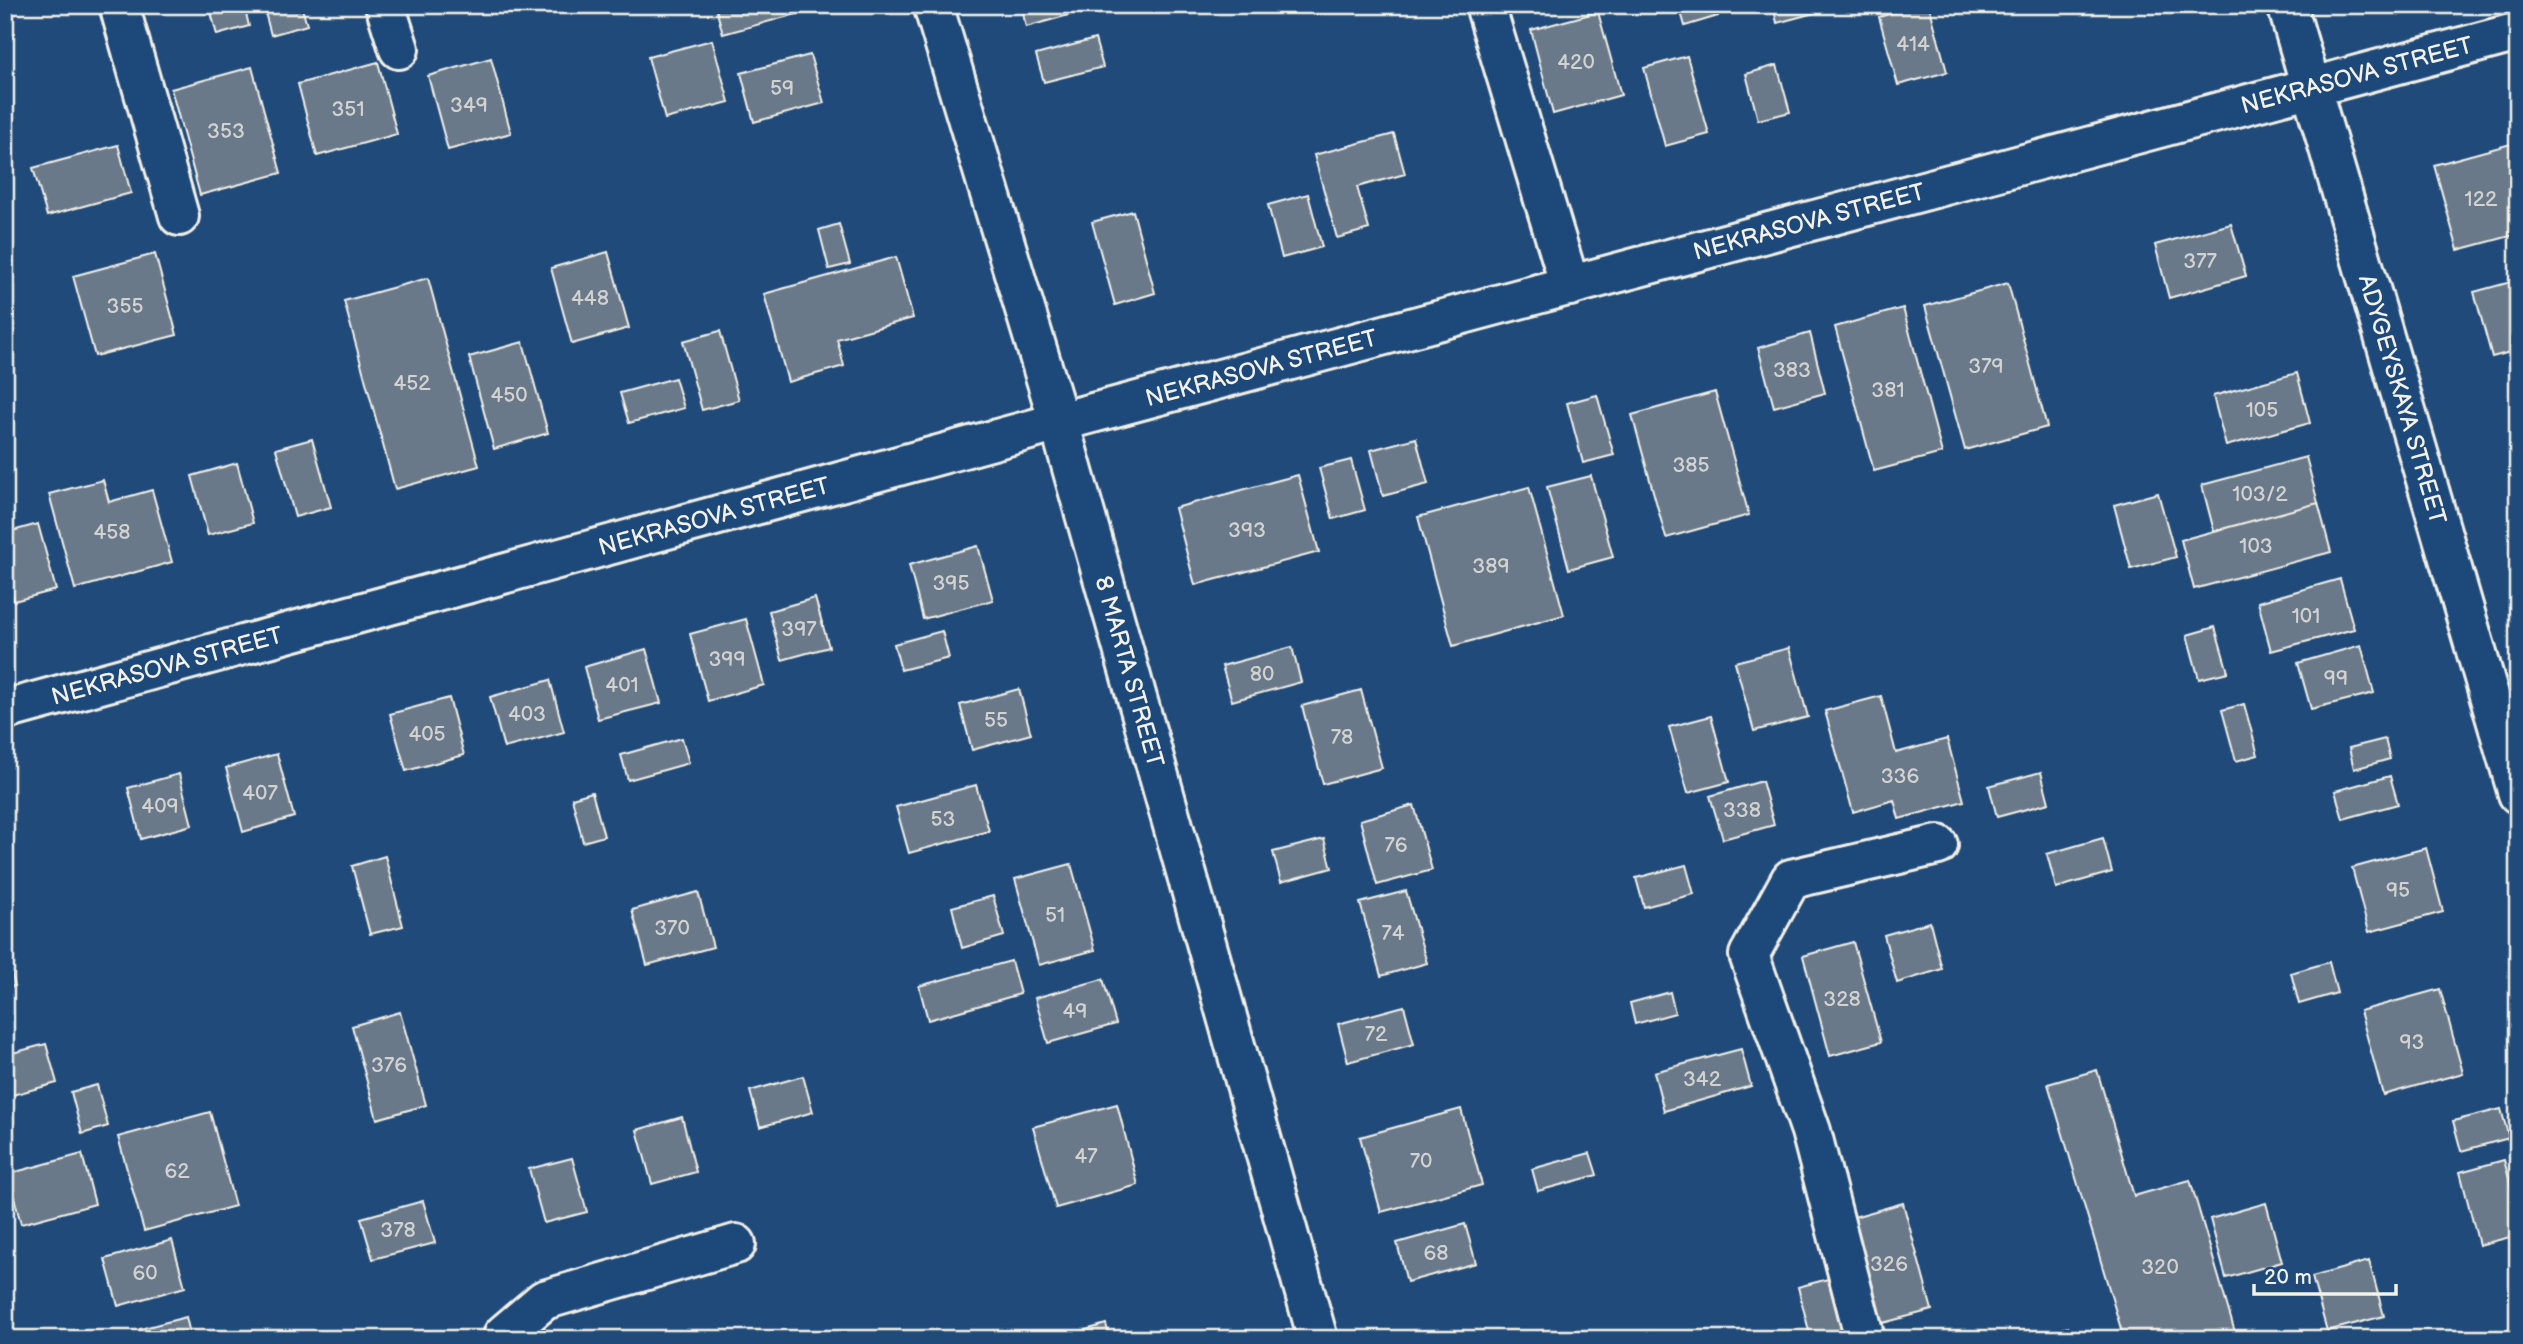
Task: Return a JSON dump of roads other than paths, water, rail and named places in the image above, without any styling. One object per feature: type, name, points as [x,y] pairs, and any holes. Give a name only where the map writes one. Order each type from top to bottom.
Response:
[{"type":"street","points":[[118,5],[179,216]]},
{"type":"street","points":[[385,5],[399,49]]},
{"type":"street","name":"8 MARTA STREET","points":[[933,5],[1059,422],[1318,1339]]},
{"type":"street","points":[[1485,5],[1570,286]]},
{"type":"street","name":"ADYGEYSKAYA STREET","points":[[2287,5],[2518,794]]},
{"type":"street","name":"NEKRASOVA STREET","points":[[5,710],[1059,422],[2518,32]]},
{"type":"street","points":[[1865,1339],[1811,1130],[1749,955],[1791,879],[1938,845]]},
{"type":"street","points":[[505,1339],[504,1334],[544,1300],[736,1244]]}]
